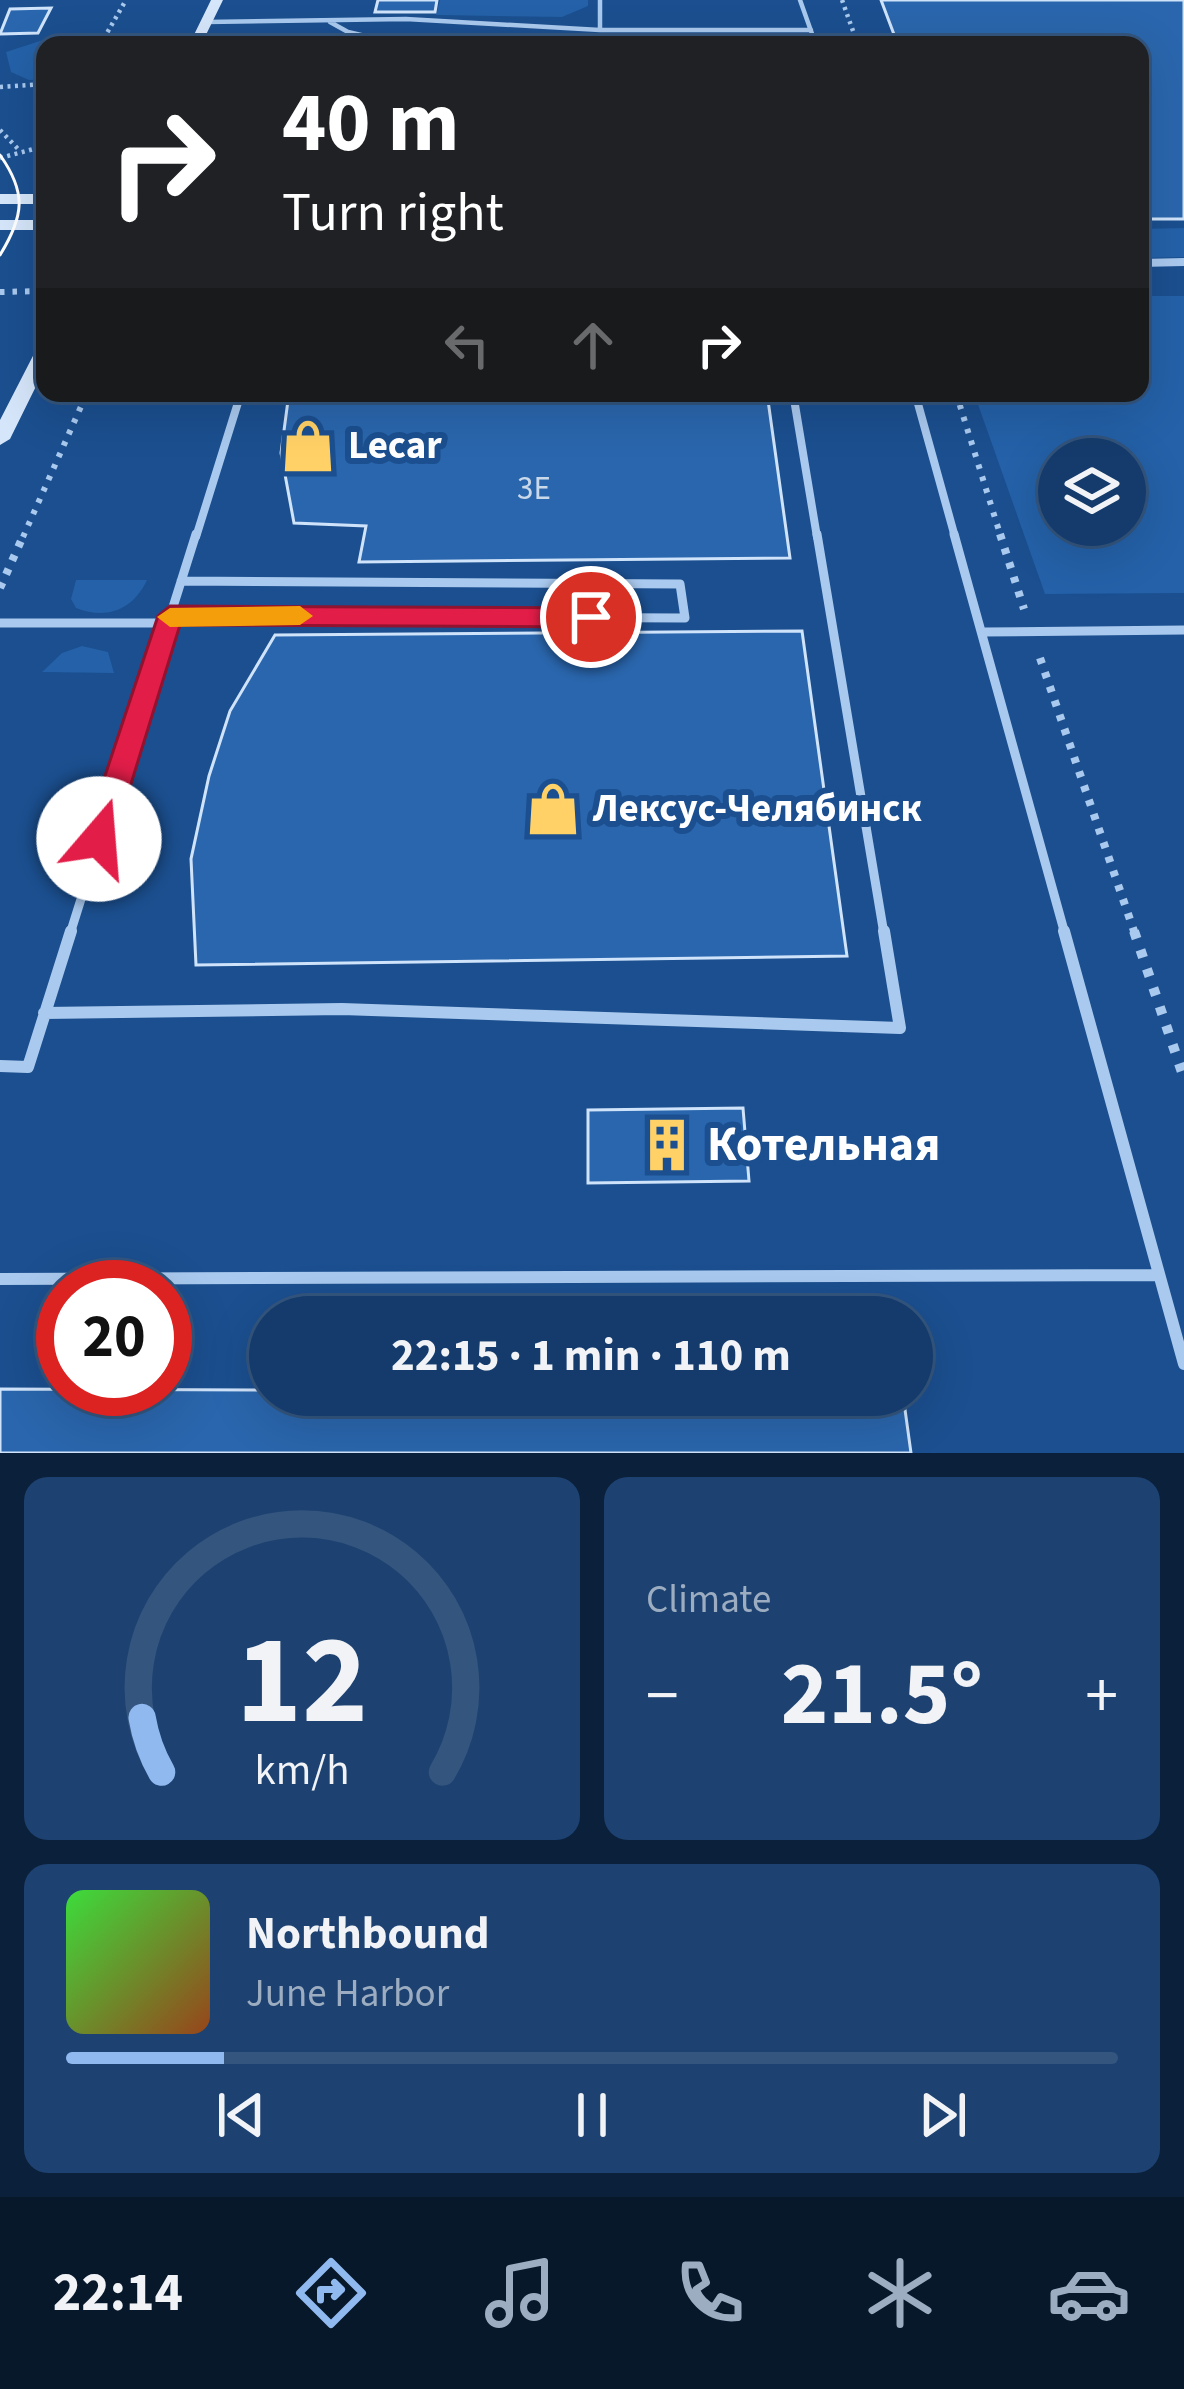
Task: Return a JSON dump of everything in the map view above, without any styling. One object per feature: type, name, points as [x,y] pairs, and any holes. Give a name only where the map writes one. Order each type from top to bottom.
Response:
[{"type":"main road","points":[[199,36],[217,0]]},
{"type":"main road","points":[[0,199],[36,199]]},
{"type":"main road","points":[[0,224],[36,225]]},
{"type":"main road","points":[[0,439],[36,368]]},
{"type":"lane","points":[[600,0],[600,30]]},
{"type":"lane","points":[[800,0],[813,36]]},
{"type":"lane","points":[[206,22],[406,19],[600,30],[811,30]]},
{"type":"lane","points":[[330,22],[365,36]]},
{"type":"lane","points":[[1149,263],[1184,262]]},
{"type":"lane","points":[[0,1066],[28,1067],[238,402]]},
{"type":"lane","points":[[44,1013],[342,1009],[899,1028],[795,402]]},
{"type":"lane","points":[[918,402],[1184,1364]]},
{"type":"lane","points":[[0,622],[686,618],[680,584],[181,581]]},
{"type":"lane","points":[[983,632],[1184,630]]},
{"type":"lane","points":[[0,1279],[1160,1275]]},
{"type":"path","points":[[105,36],[125,0]]},
{"type":"path","points":[[842,0],[855,36]]},
{"type":"path","points":[[0,86],[36,84]]},
{"type":"path","points":[[0,130],[20,150]]},
{"type":"path","points":[[0,158],[36,148]]},
{"type":"path","points":[[0,292],[36,291]]},
{"type":"path","points":[[0,588],[83,402]]},
{"type":"path","points":[[959,402],[1031,632],[1184,1078]]},
{"type":"shaded area","points":[[440,0],[588,0],[588,6],[562,17],[436,15]]},
{"type":"shaded area","points":[[36,42],[36,80],[11,72],[6,52]]},
{"type":"shaded area","points":[[1184,228],[1184,257],[1149,258],[1149,229]]},
{"type":"shaded area","points":[[1149,296],[1184,296],[1184,593],[1045,594],[977,402],[1149,402]]},
{"type":"shaded area","points":[[76,580],[147,580],[127,605],[98,613],[76,608],[71,599]]},
{"type":"shaded area","points":[[82,646],[108,652],[114,673],[42,672],[62,653]]},
{"type":"building","points":[[378,0],[437,0],[435,12],[375,12]]},
{"type":"building","points":[[881,0],[1184,0],[1184,219],[1149,219],[1149,36],[895,36]]},
{"type":"building","points":[[51,8],[38,33],[0,34],[10,9]]},
{"type":"building","points":[[288,402],[768,402],[790,558],[359,562],[366,526],[294,523],[281,453]]},
{"type":"building","points":[[802,631],[847,956],[196,965],[191,859],[209,776],[230,711],[275,635]]},
{"type":"building","name":"Котельная","points":[[743,1108],[749,1181],[588,1183],[588,1110]]},
{"type":"building","points":[[0,1389],[36,1389],[36,1416],[192,1416],[192,1390],[249,1390],[249,1416],[906,1416],[911,1453],[0,1453]]},
{"type":"tram line","points":[[0,155],[15,181],[19,205],[0,255]]},
{"type":"slow traffic","points":[[170,617],[300,616]]},
{"type":"place","name":"Lecar","points":[[308,446]]},
{"type":"place","name":"Лексус-Челябинск","points":[[553,809]]},
{"type":"place","name":"Котельная","points":[[667,1145]]},
{"type":"route","points":[[99,839],[170,616],[591,617]]}]
